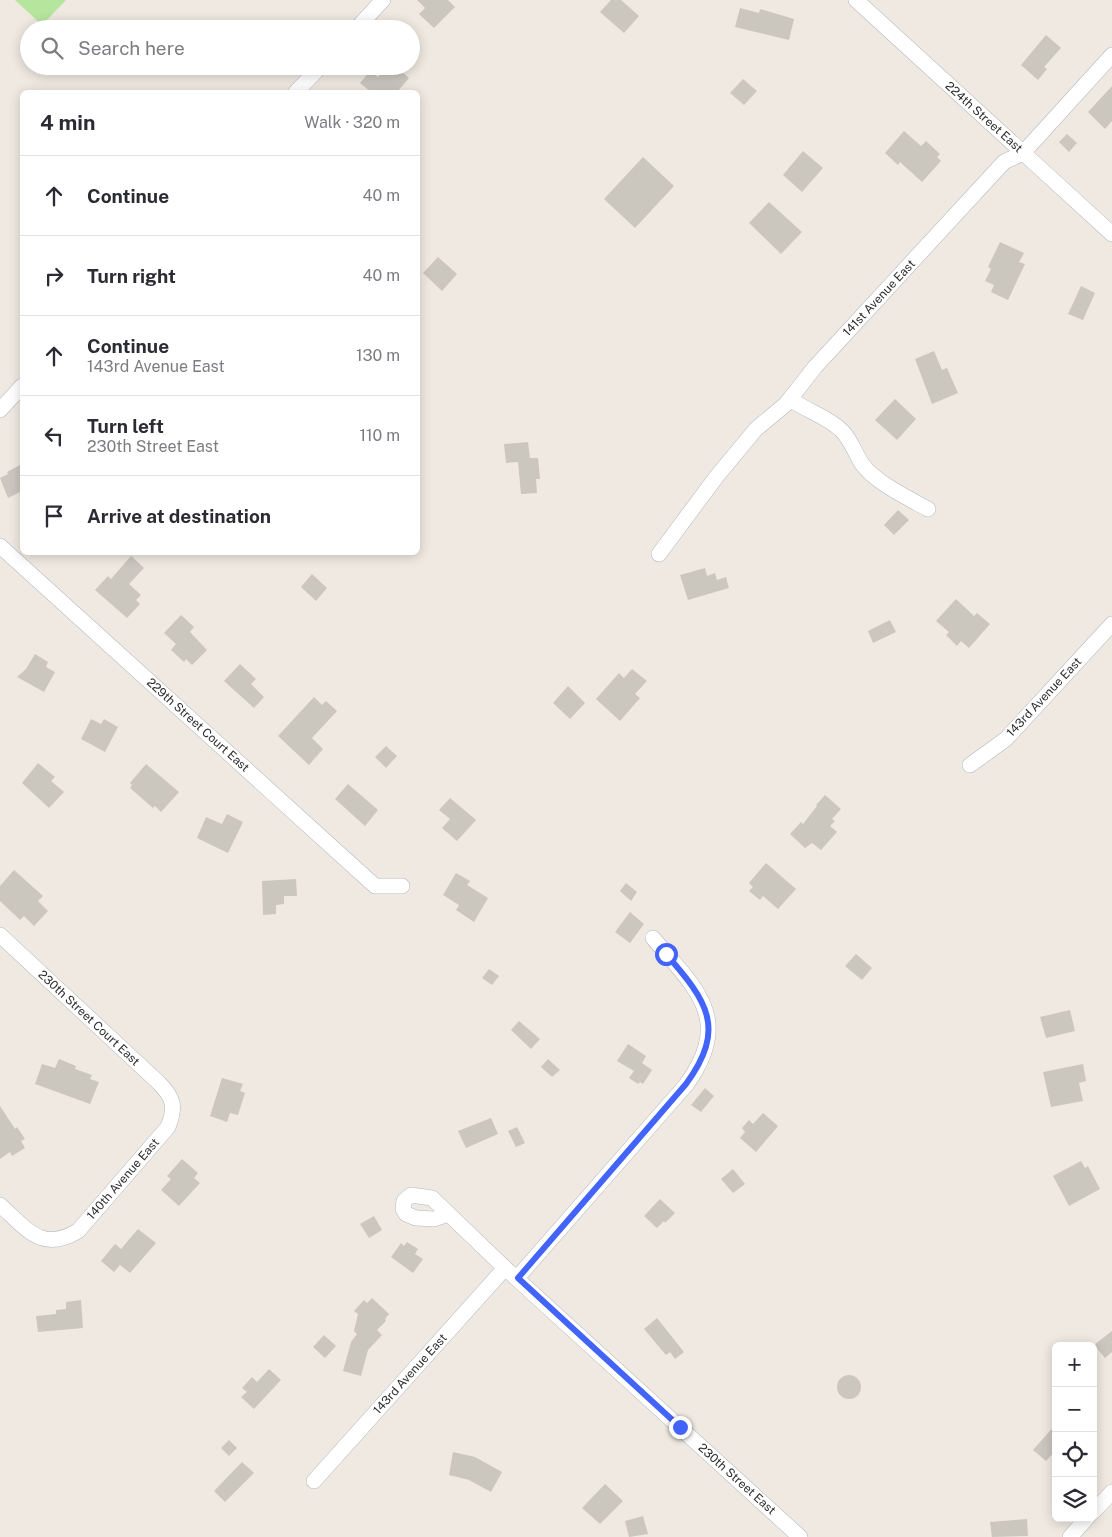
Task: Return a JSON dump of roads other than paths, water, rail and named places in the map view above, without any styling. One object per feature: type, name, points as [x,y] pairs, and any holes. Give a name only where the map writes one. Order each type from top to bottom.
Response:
[{"type":"street","points":[[364,20],[382,0]]},
{"type":"street","name":"224th Street East","points":[[856,0],[1112,234]]},
{"type":"street","name":"141st Avenue East","points":[[659,554],[717,476],[756,429],[786,404],[815,367],[1004,162],[1023,153],[1112,55]]},
{"type":"street","points":[[298,90],[312,75]]},
{"type":"street","points":[[0,410],[20,388]]},
{"type":"street","points":[[790,398],[804,409],[834,424],[844,433],[863,465],[875,476],[928,509]]},
{"type":"street","name":"229th Street Court East","points":[[0,546],[375,886],[402,886]]},
{"type":"street","name":"143rd Avenue East","points":[[970,764],[1006,739],[1112,624]]},
{"type":"street","name":"230th Street Court East","points":[[0,935],[159,1083],[171,1097],[173,1105]]},
{"type":"street","points":[[518,1278],[697,1070],[709,1034],[708,1017],[703,1002],[693,986],[653,938]]},
{"type":"street","name":"140th Avenue East","points":[[0,1205],[37,1236],[46,1240],[69,1236],[78,1231],[168,1127],[173,1105]]},
{"type":"street","name":"230th Street East","points":[[449,1214],[434,1219],[416,1218],[406,1214],[403,1209],[404,1201],[411,1195],[432,1198],[449,1214],[505,1268],[795,1535]]},
{"type":"street","name":"143rd Avenue East","points":[[314,1481],[505,1268]]},
{"type":"street","points":[[1097,1508],[1112,1492]]},
{"type":"street","points":[[1070,1537],[1083,1522]]}]
